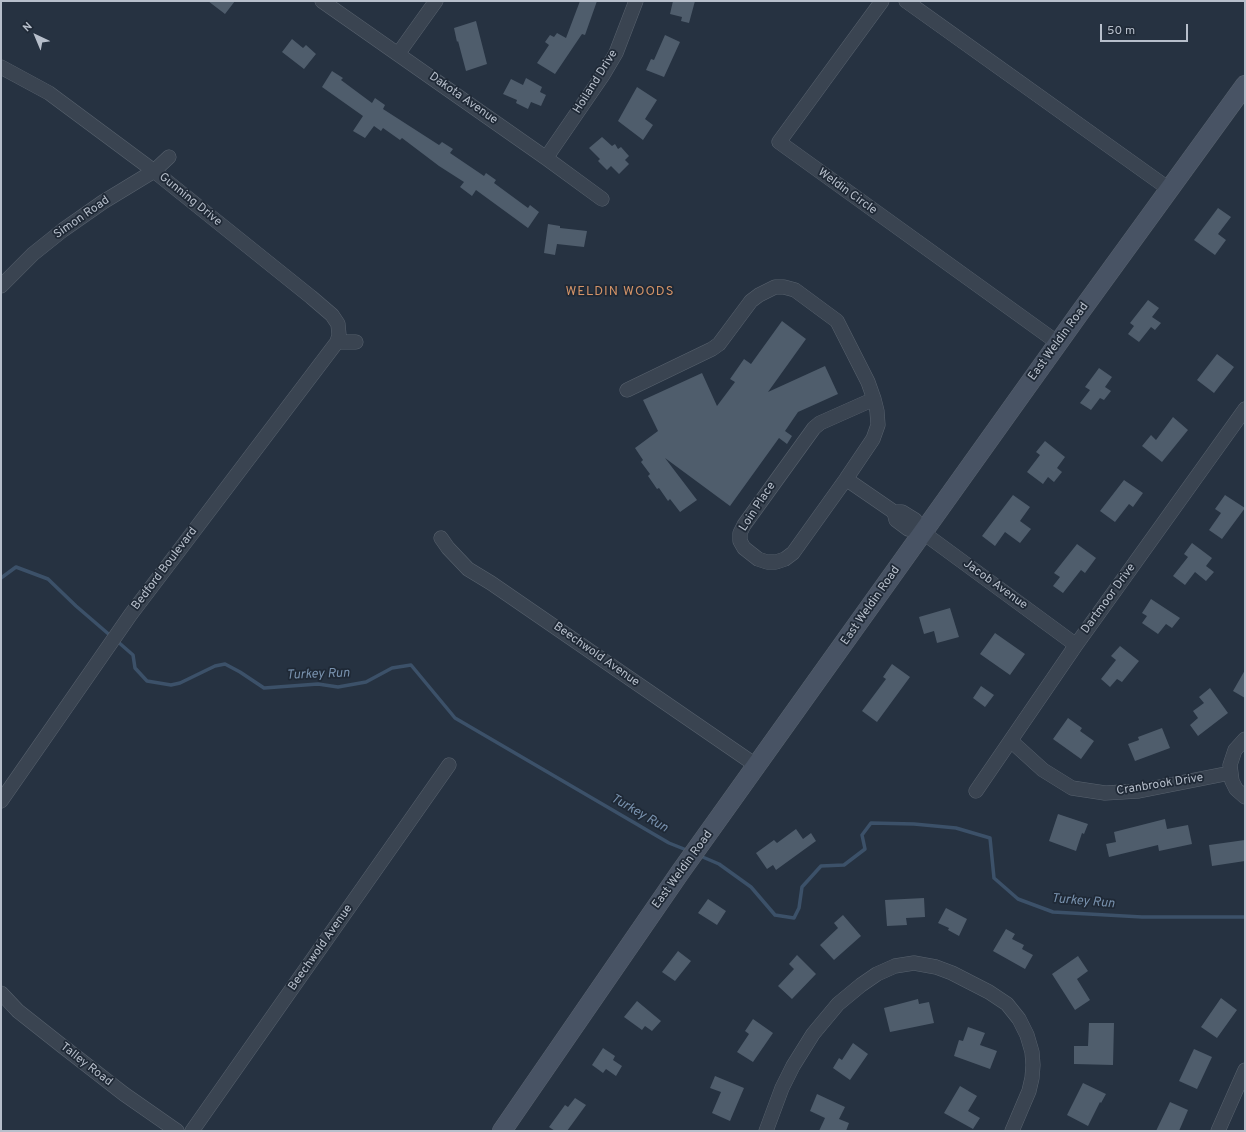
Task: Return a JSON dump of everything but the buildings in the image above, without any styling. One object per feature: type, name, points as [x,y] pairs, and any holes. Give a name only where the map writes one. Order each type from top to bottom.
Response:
[{"type":"street","name":"Dakota Avenue","points":[[322,1],[602,199]]},
{"type":"street","points":[[398,54],[436,1]]},
{"type":"street","name":"Hoiland Drive","points":[[546,158],[603,75],[616,53],[636,1]]},
{"type":"street","name":"Weldin Circle","points":[[882,1],[779,142],[1058,343]]},
{"type":"street","points":[[906,1],[1169,189]]},
{"type":"street","name":"Gunning Drive","points":[[1,67],[49,93],[154,171],[332,315],[338,324],[339,334],[337,342]]},
{"type":"street","name":"East Weldin Road","points":[[502,1131],[681,871],[757,766],[919,529],[1058,343],[1245,85]]},
{"type":"street","name":"Simon Road","points":[[1,286],[33,254],[63,230],[103,202],[154,171],[169,157]]},
{"type":"street","name":"Loin Place","points":[[627,390],[719,344],[752,301],[775,287],[784,287],[795,290],[837,321],[868,382],[874,399],[877,411],[878,425],[873,438],[846,479],[793,553],[785,559],[776,562],[767,562],[758,559],[744,548],[740,540],[740,533],[744,526],[814,428],[820,423],[874,399]]},
{"type":"street","points":[[337,342],[356,342]]},
{"type":"street","name":"Bedford Boulevard","points":[[1,801],[120,628],[337,342]]},
{"type":"street","name":"Dartmoor Drive","points":[[976,791],[1076,645],[1245,410]]},
{"type":"street","name":"Jacob Avenue","points":[[846,479],[894,512],[896,520],[908,530],[919,529],[1076,645]]},
{"type":"street","name":"Beechwold Avenue","points":[[441,538],[448,548],[468,569],[491,582],[757,766]]},
{"type":"street","points":[[1245,739],[1235,750],[1231,758],[1230,773],[1236,789],[1245,797]]},
{"type":"street","name":"Cranbrook Drive","points":[[1011,741],[1043,770],[1072,788],[1105,793],[1139,791],[1230,773]]},
{"type":"street","name":"Beechwold Avenue","points":[[192,1131],[449,764]]},
{"type":"street","points":[[766,1131],[782,1088],[793,1066],[813,1034],[838,1004],[877,974],[895,966],[914,963],[936,967],[952,973],[989,992],[1007,1004],[1019,1019],[1028,1035],[1034,1065],[1029,1090],[1012,1131]]},
{"type":"street","name":"Talley Road","points":[[1,992],[18,1011],[61,1045],[124,1094],[177,1131]]},
{"type":"street","points":[[1218,1131],[1245,1070]]},
{"type":"waterway","name":"Turkey Run","points":[[1,578],[16,567],[48,579],[76,606],[112,637]]},
{"type":"waterway","name":"Turkey Run","points":[[117,641],[133,655],[135,668],[147,681],[171,685],[180,683],[215,666],[225,664],[264,688],[318,684],[338,687],[366,682],[392,668],[411,665],[455,718],[669,843],[689,851]]},
{"type":"waterway","name":"Turkey Run","points":[[698,855],[719,864],[751,887],[775,915],[794,918],[799,908],[802,887],[821,866],[844,865],[865,849],[862,835],[871,823],[914,824],[956,828],[990,838],[994,878],[1018,899],[1053,912],[1142,917],[1245,917]]},
{"type":"district","name":"WELDIN WOODS","points":[[620,292]]}]
